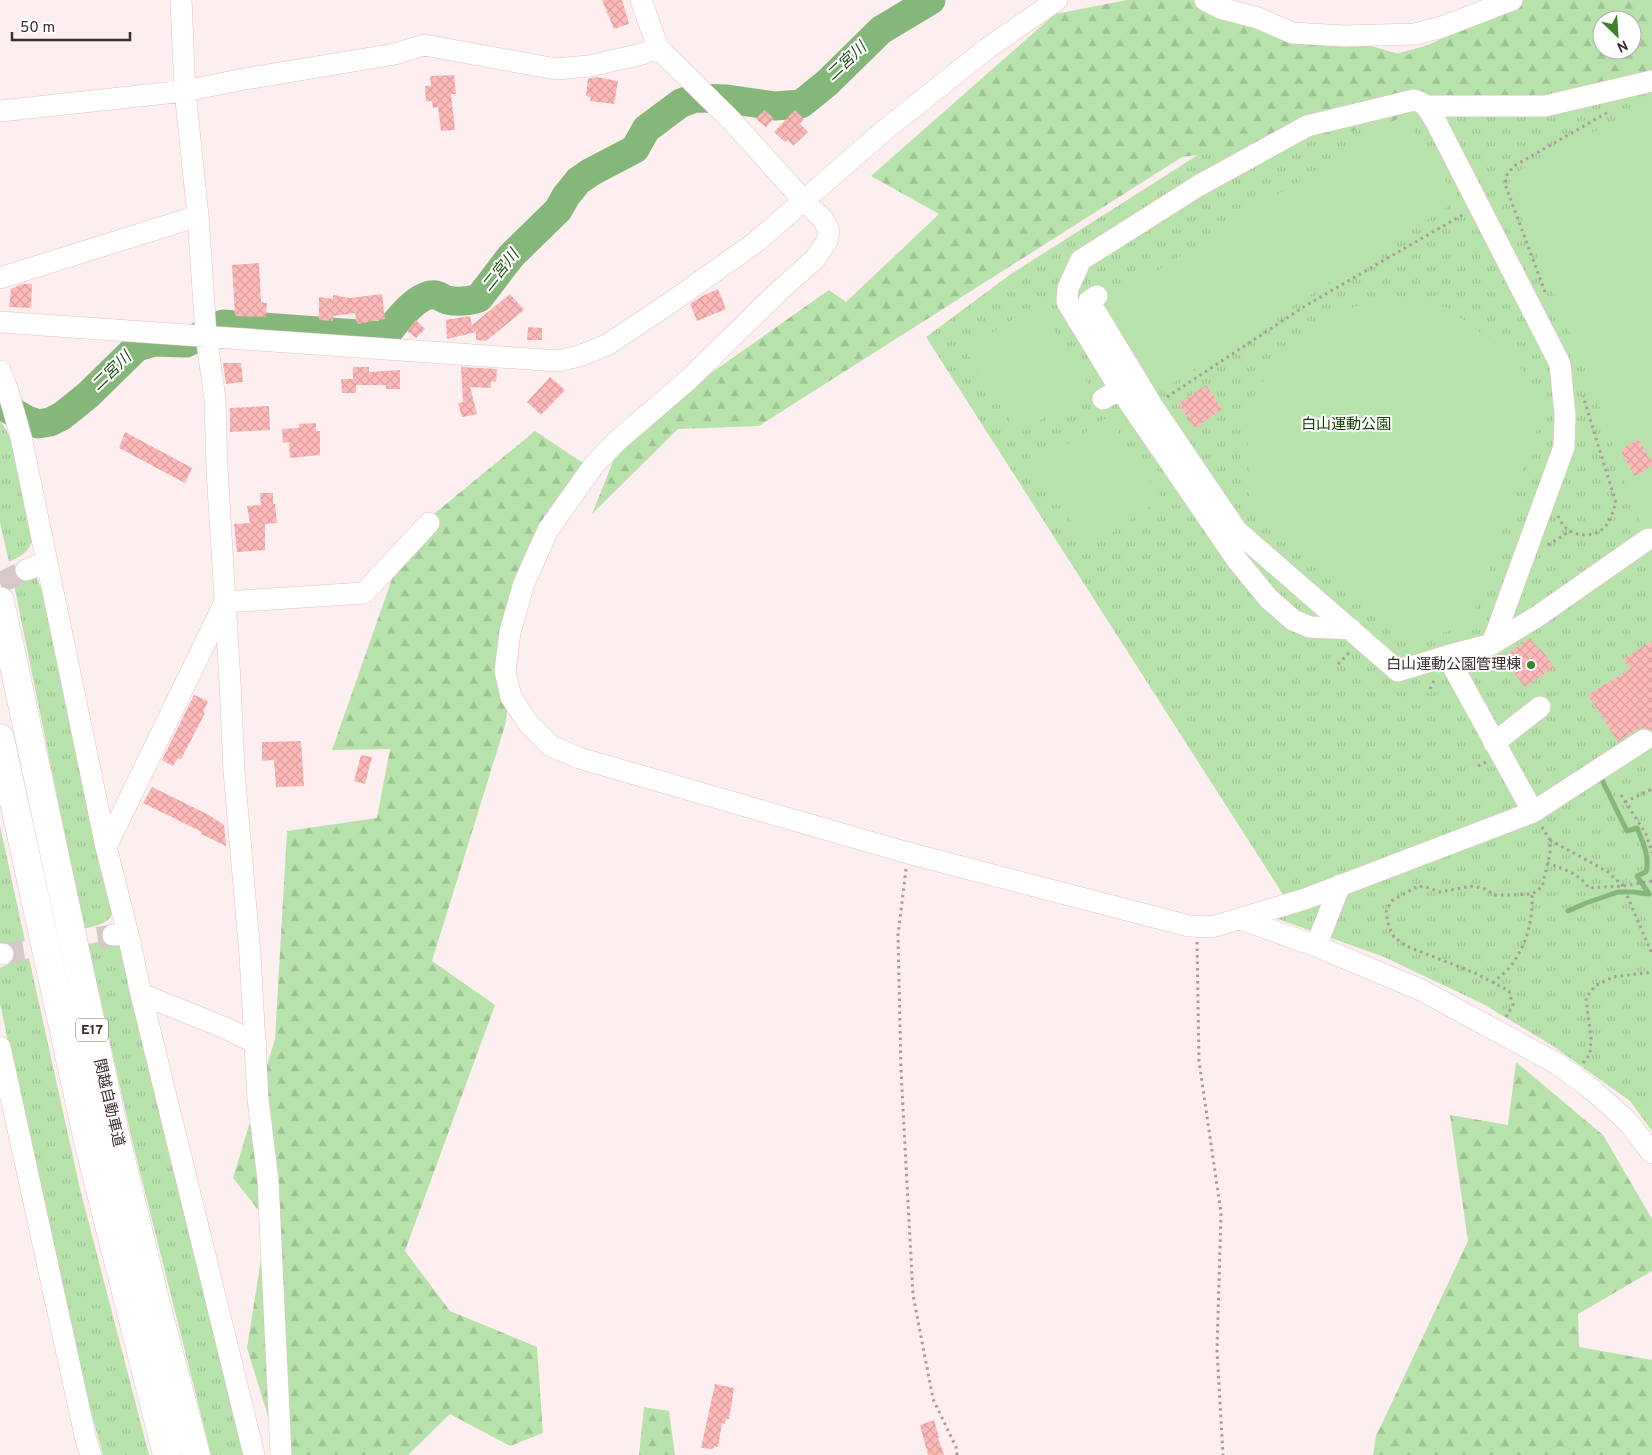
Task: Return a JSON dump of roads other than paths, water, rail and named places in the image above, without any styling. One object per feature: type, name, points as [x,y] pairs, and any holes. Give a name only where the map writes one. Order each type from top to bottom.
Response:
[{"type":"highway","name":"関越自動車道","points":[[0,601],[113,1126],[196,1455]]},
{"type":"highway","name":"関越自動車道","points":[[0,738],[88,1141],[167,1455]]},
{"type":"street","points":[[181,0],[185,91],[198,216],[206,335],[215,399],[217,469],[234,771],[250,955],[258,1099],[268,1180],[281,1455]]},
{"type":"street","points":[[641,0],[658,48],[732,121],[803,200],[823,218],[829,231],[827,241],[815,259],[778,292],[694,374],[617,441],[594,465],[548,530],[524,583],[510,632],[505,671],[511,697],[528,723],[551,746],[580,758],[908,853],[1070,894],[1114,908],[1189,926],[1212,927],[1304,899],[1533,812],[1644,740]]},
{"type":"street","points":[[0,322],[558,361],[579,356],[607,345],[756,242],[886,129],[988,48],[1057,0]]},
{"type":"street","points":[[1205,0],[1220,8],[1258,18],[1292,33],[1345,36],[1415,34],[1442,27],[1512,0]]},
{"type":"street","points":[[0,111],[185,91],[387,55],[424,45],[556,69],[589,66],[642,54],[658,48]]},
{"type":"street","points":[[1426,106],[1545,106],[1652,80]]},
{"type":"street","points":[[1351,629],[1310,627],[1293,620],[1269,599],[1237,560],[1112,394],[1068,302],[1068,288],[1081,260],[1198,186],[1307,126],[1414,100],[1421,101],[1426,106],[1436,122],[1560,364],[1565,415],[1564,447],[1492,644]]},
{"type":"street","points":[[0,278],[198,216]]},
{"type":"street","points":[[1098,296],[1089,301],[1153,407],[1237,531],[1398,671],[1492,644],[1538,616],[1648,540]]},
{"type":"street","points":[[0,371],[8,391],[21,437],[106,846],[120,935],[141,994],[254,1455]]},
{"type":"street","points":[[0,417],[21,437]]},
{"type":"street","points":[[224,602],[364,593],[430,523]]},
{"type":"street","points":[[26,570],[47,562]]},
{"type":"street","points":[[106,846],[224,602]]},
{"type":"street","points":[[1447,656],[1533,812]]},
{"type":"street","points":[[1494,743],[1540,707]]},
{"type":"street","points":[[1316,946],[1340,885]]},
{"type":"street","points":[[1240,919],[1316,946],[1421,990],[1556,1063],[1594,1090],[1628,1122],[1652,1153]]},
{"type":"street","points":[[141,994],[223,1027],[256,1043]]},
{"type":"street","points":[[1,1057],[86,1450]]},
{"type":"waterway","name":"二宮川","points":[[0,404],[25,419],[38,424],[50,422],[62,416],[88,395],[137,347],[154,342],[186,343],[223,324],[385,336],[415,303],[429,295],[436,295],[455,301],[479,298],[511,256],[558,210],[578,181],[635,149],[646,129],[681,103],[695,98],[727,99],[775,106],[801,104],[827,83],[881,30],[931,0]]},
{"type":"waterway","points":[[1600,776],[1627,831],[1637,828],[1647,860],[1646,872],[1637,876],[1649,894]]},
{"type":"waterway","points":[[1568,911],[1618,892],[1649,894]]},
{"type":"tunnel","points":[[0,583],[26,570]]},
{"type":"tunnel","points":[[3,954],[113,935]]},
{"type":"place","name":"白山運動公園管理棟","points":[[1531,665]]},
{"type":"park label","name":"白山運動公園","points":[[1346,425]]}]
